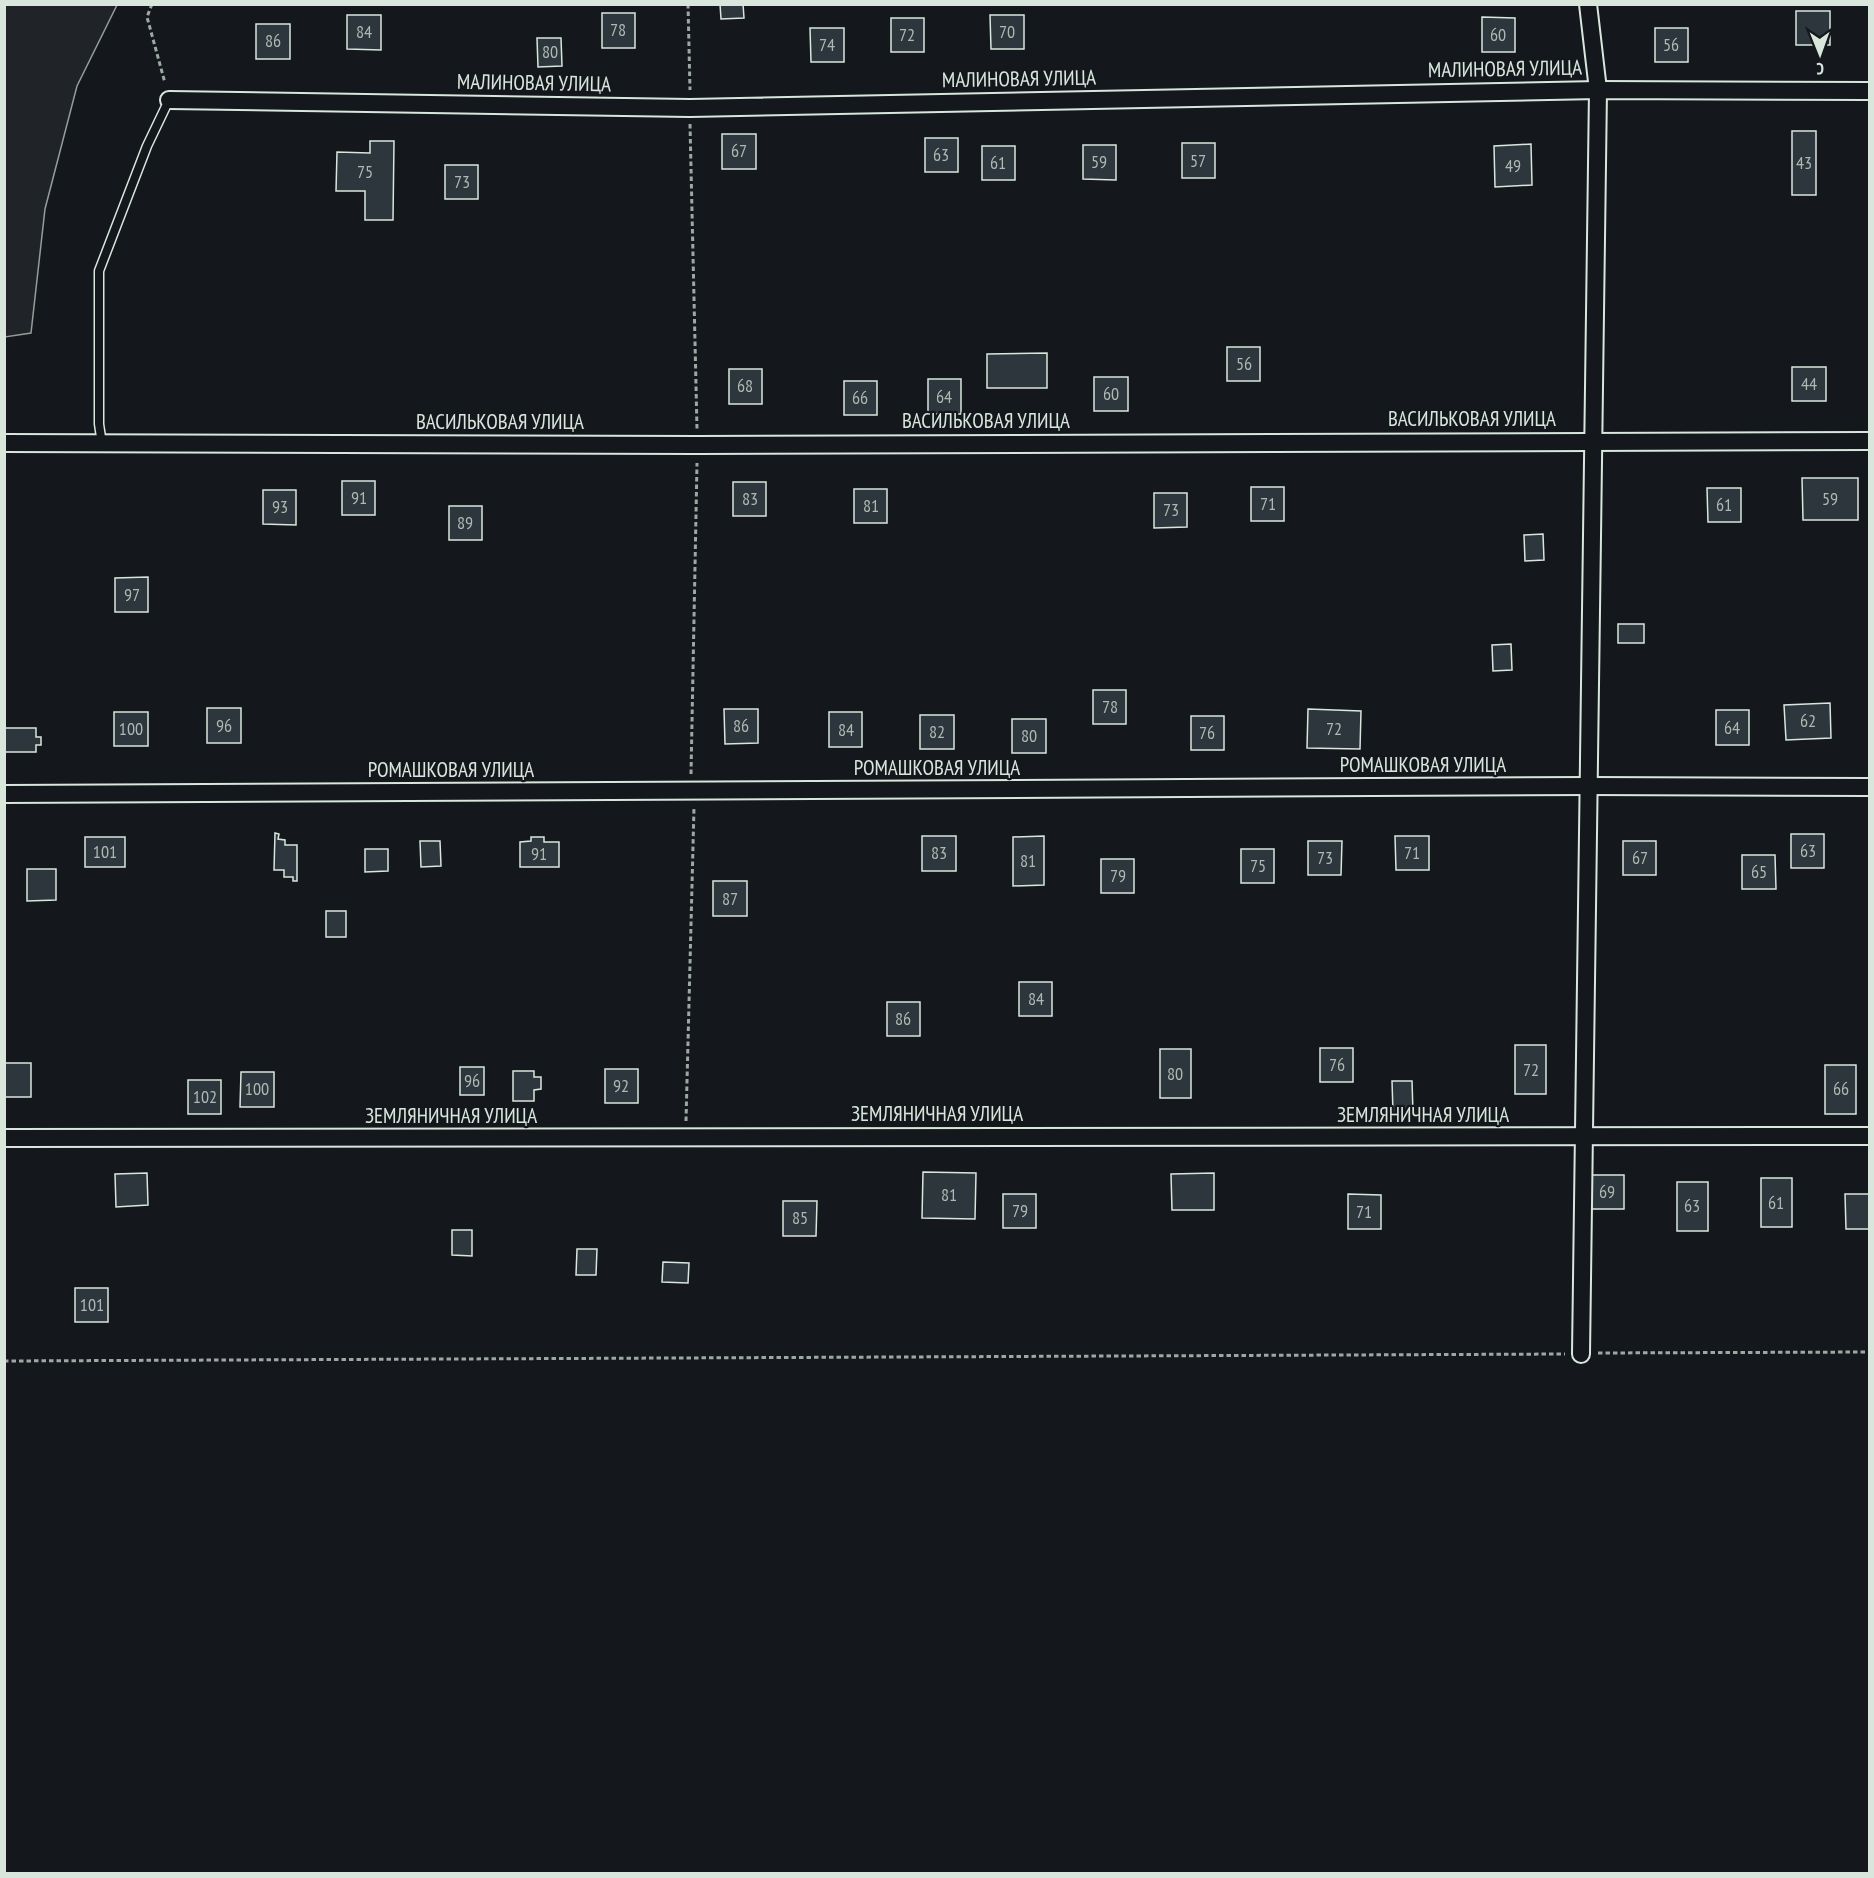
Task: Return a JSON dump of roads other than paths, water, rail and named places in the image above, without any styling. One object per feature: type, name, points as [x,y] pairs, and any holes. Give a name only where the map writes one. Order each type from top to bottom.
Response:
[{"type":"street","points":[[1581,1354],[1598,90],[1588,4]]},
{"type":"street","name":"МАЛИНОВАЯ УЛИЦА","points":[[169,100],[690,108],[1598,90],[1869,91]]},
{"type":"street","name":"ВАСИЛЬКОВАЯ УЛИЦА","points":[[4,443],[698,445],[1869,441]]},
{"type":"street","name":"РОМАШКОВАЯ УЛИЦА","points":[[4,794],[1589,786],[1869,787]]},
{"type":"street","name":"ЗЕМЛЯНИЧНАЯ УЛИЦА","points":[[4,1138],[1869,1136]]},
{"type":"lane","points":[[102,444],[99,424],[99,271],[147,146],[169,100]]}]
